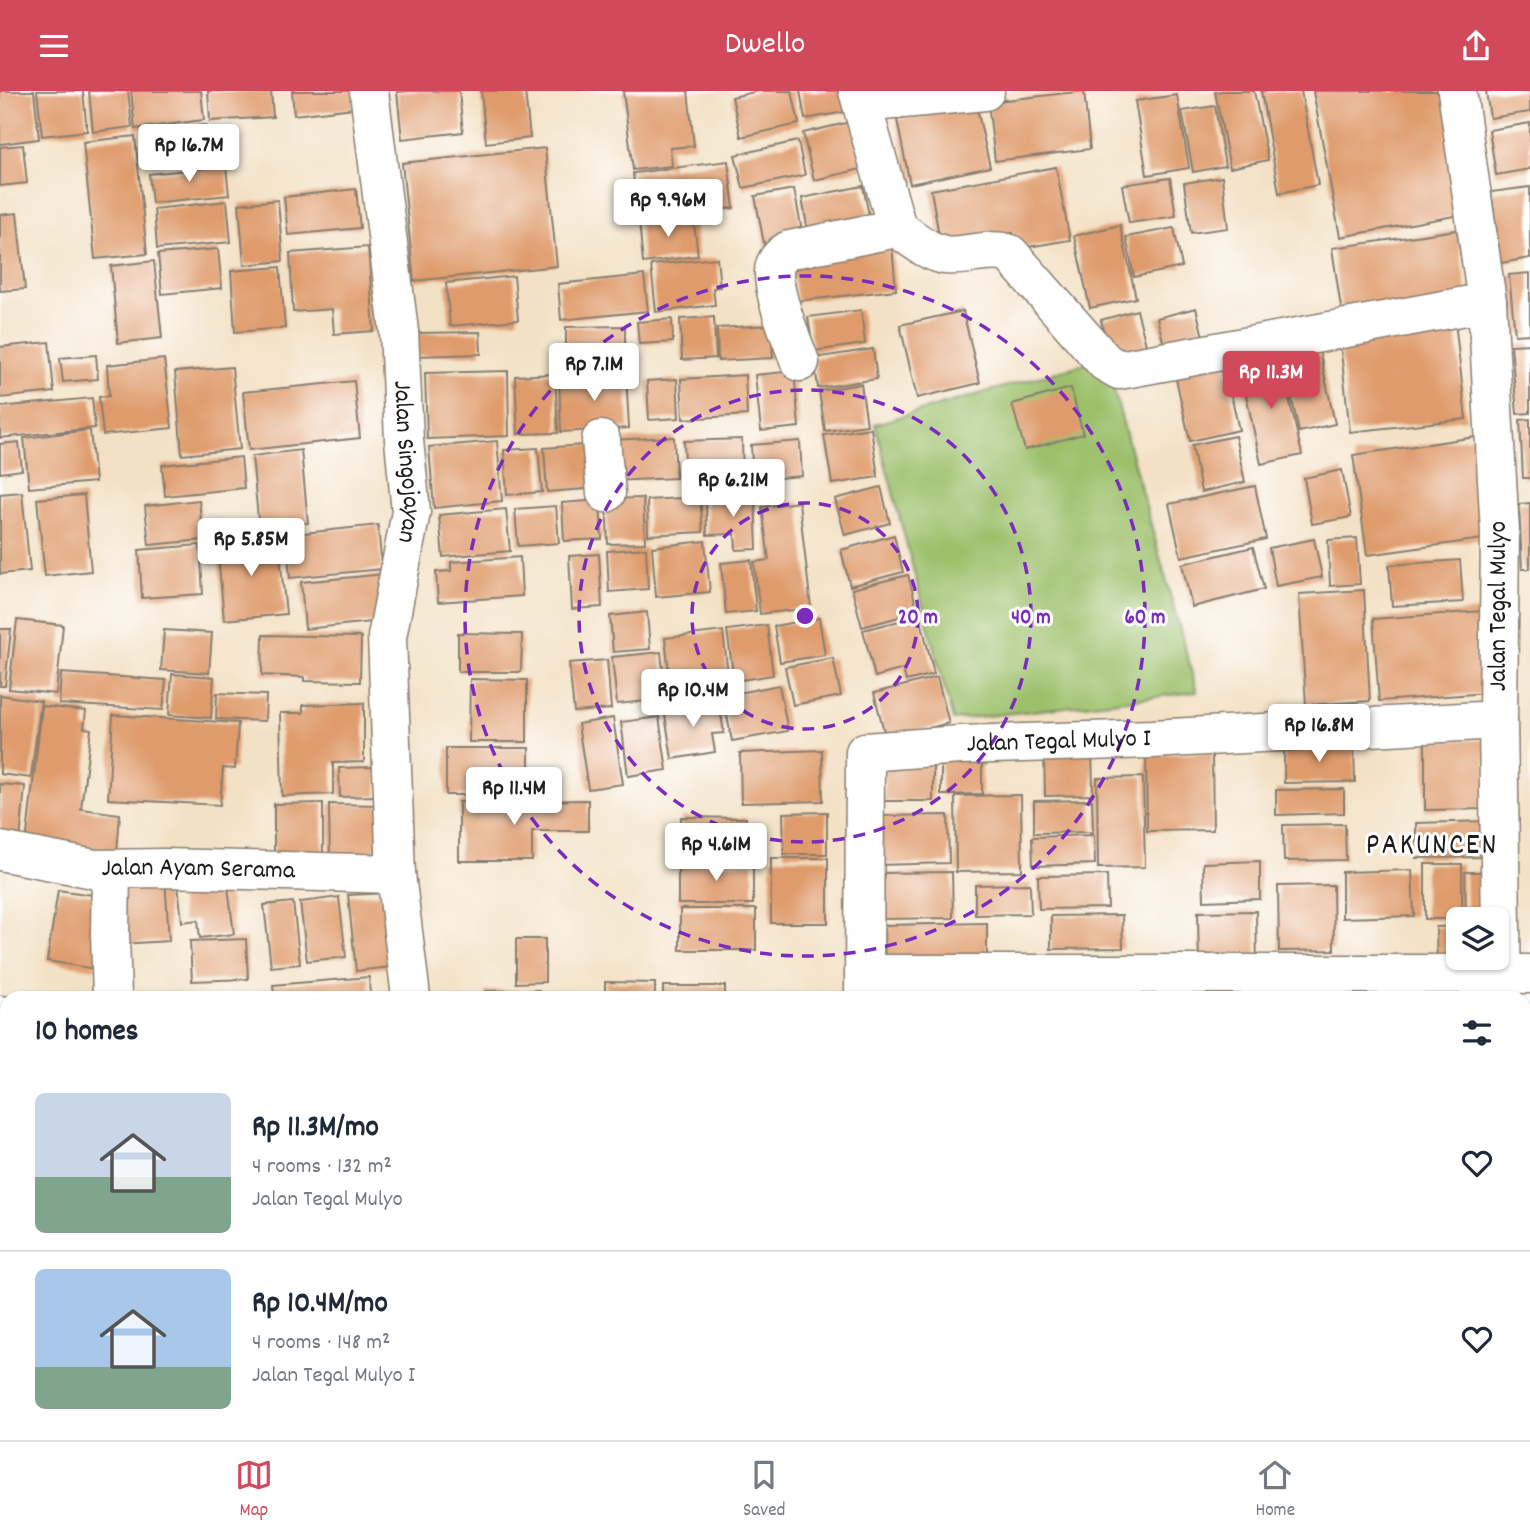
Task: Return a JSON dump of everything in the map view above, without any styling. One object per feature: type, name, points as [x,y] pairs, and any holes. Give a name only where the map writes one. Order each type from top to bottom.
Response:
[{"type":"street","name":"Jalan Singojayan","points":[[369,91],[399,331],[404,440],[411,512],[387,637],[396,873],[410,991]]},
{"type":"street","points":[[985,91],[860,97],[897,228],[930,250],[944,254],[999,251],[1010,254],[1105,362],[1119,370],[1488,302]]},
{"type":"street","name":"Jalan Tegal Mulyo","points":[[1457,91],[1488,302],[1500,532],[1515,593],[1499,720],[1511,981]]},
{"type":"street","points":[[800,362],[782,313],[774,272],[779,258],[789,250],[897,228]]},
{"type":"street","points":[[601,440],[606,493]]},
{"type":"street","name":"Jalan Tegal Mulyo I","points":[[864,986],[864,752],[960,745],[1152,739],[1499,720]]},
{"type":"street","name":"Jalan Ayam Serama","points":[[0,851],[111,870],[165,867],[396,873]]},
{"type":"street","points":[[111,870],[112,991]]},
{"type":"street","points":[[864,986],[1511,981]]},
{"type":"green space","points":[[1105,358],[1197,692],[953,720],[875,424]]},
{"type":"building","points":[[0,91],[34,91],[39,139],[0,144]]},
{"type":"building","points":[[37,91],[83,91],[87,131],[42,136]]},
{"type":"building","points":[[89,91],[128,91],[132,127],[93,132]]},
{"type":"building","points":[[131,91],[201,91],[204,120],[135,129]]},
{"type":"building","points":[[208,91],[271,91],[273,117],[210,121]]},
{"type":"building","points":[[292,91],[353,91],[354,108],[294,115]]},
{"type":"building","points":[[459,91],[463,132],[402,139],[397,92]]},
{"type":"building","points":[[481,91],[525,91],[530,138],[486,143]]},
{"type":"building","points":[[623,91],[688,91],[694,146],[670,148],[672,166],[633,170]]},
{"type":"building","points":[[759,91],[792,91],[799,124],[741,137],[732,97]]},
{"type":"building","points":[[800,91],[853,91],[856,110],[805,119]]},
{"type":"building","points":[[1084,91],[1090,149],[995,161],[988,102]]},
{"type":"building","points":[[1254,91],[1268,160],[1230,168],[1215,92]]},
{"type":"building","points":[[1261,91],[1301,91],[1318,185],[1279,193]]},
{"type":"building","points":[[1313,91],[1449,91],[1471,213],[1340,237]]},
{"type":"building","points":[[1486,91],[1530,91],[1530,112],[1490,118]]},
{"type":"building","points":[[1177,95],[1189,168],[1147,175],[1135,101]]},
{"type":"building","points":[[976,104],[990,167],[910,184],[897,120]]},
{"type":"building","points":[[1215,106],[1225,166],[1193,172],[1182,111]]},
{"type":"building","points":[[859,120],[870,167],[814,180],[803,133]]},
{"type":"building","points":[[1530,123],[1530,169],[1496,175],[1489,130]]},
{"type":"building","points":[[205,125],[208,155],[150,162],[147,131]]},
{"type":"building","points":[[135,136],[147,254],[95,259],[83,142]]},
{"type":"building","points":[[798,141],[805,175],[743,188],[735,155]]},
{"type":"building","points":[[23,145],[27,183],[0,186],[0,147]]},
{"type":"building","points":[[545,148],[557,266],[414,281],[402,163]]},
{"type":"building","points":[[728,161],[734,208],[638,219],[633,173]]},
{"type":"building","points":[[226,166],[229,195],[152,203],[149,174]]},
{"type":"building","points":[[1056,167],[1070,240],[1016,249],[1013,233],[941,247],[931,190]]},
{"type":"building","points":[[1222,177],[1228,228],[1191,233],[1184,183]]},
{"type":"building","points":[[1170,178],[1176,216],[1129,223],[1122,185]]},
{"type":"building","points":[[863,186],[870,220],[808,232],[802,198]]},
{"type":"building","points":[[1530,187],[1530,258],[1501,263],[1491,192]]},
{"type":"building","points":[[356,189],[360,228],[288,235],[284,197]]},
{"type":"building","points":[[794,189],[804,242],[765,249],[755,196]]},
{"type":"building","points":[[278,200],[283,261],[244,265],[239,204]]},
{"type":"building","points":[[227,201],[231,242],[157,249],[154,209]]},
{"type":"building","points":[[17,213],[25,289],[0,291],[0,215]]},
{"type":"building","points":[[693,215],[698,256],[643,263],[639,221]]},
{"type":"building","points":[[1120,225],[1136,298],[1090,308],[1074,236]]},
{"type":"building","points":[[1174,228],[1182,267],[1134,277],[1126,237]]},
{"type":"building","points":[[1457,230],[1468,303],[1343,321],[1332,248]]},
{"type":"building","points":[[892,245],[896,290],[797,301],[791,257]]},
{"type":"building","points":[[368,247],[374,331],[334,334],[332,309],[293,312],[290,253]]},
{"type":"building","points":[[218,249],[222,288],[162,294],[158,254]]},
{"type":"building","points":[[717,258],[720,287],[713,288],[715,305],[656,312],[651,265]]},
{"type":"building","points":[[154,261],[162,338],[118,343],[111,266]]},
{"type":"building","points":[[280,267],[285,328],[235,332],[231,271]]},
{"type":"building","points":[[1530,273],[1530,334],[1515,335],[1509,275]]},
{"type":"building","points":[[644,275],[648,311],[561,320],[558,284]]},
{"type":"building","points":[[514,276],[518,320],[450,326],[446,283]]},
{"type":"building","points":[[1196,308],[1205,345],[1167,356],[1157,318]]},
{"type":"building","points":[[861,310],[865,344],[813,351],[808,317]]},
{"type":"building","points":[[1137,310],[1147,349],[1111,358],[1101,320]]},
{"type":"building","points":[[963,311],[980,383],[917,398],[900,325]]},
{"type":"building","points":[[714,317],[716,358],[682,360],[680,319]]},
{"type":"building","points":[[672,319],[673,342],[639,344],[637,322]]},
{"type":"building","points":[[1455,321],[1466,419],[1350,432],[1339,334]]},
{"type":"building","points":[[771,325],[773,358],[718,361],[717,328]]},
{"type":"building","points":[[625,326],[625,359],[566,360],[566,327]]},
{"type":"building","points":[[480,332],[481,354],[416,356],[415,333]]},
{"type":"building","points":[[49,342],[54,392],[0,398],[0,347]]},
{"type":"building","points":[[1530,344],[1530,413],[1517,414],[1511,345]]},
{"type":"building","points":[[873,349],[877,379],[818,388],[814,358]]},
{"type":"building","points":[[1319,349],[1335,424],[1299,432],[1283,356]]},
{"type":"building","points":[[96,355],[98,379],[63,382],[60,358]]},
{"type":"building","points":[[1280,358],[1302,455],[1261,464],[1240,367]]},
{"type":"building","points":[[164,359],[172,428],[103,435],[99,397],[109,396],[107,365]]},
{"type":"building","points":[[1223,359],[1239,430],[1190,441],[1174,370]]},
{"type":"building","points":[[232,367],[240,449],[182,455],[175,372]]},
{"type":"building","points":[[508,371],[509,436],[427,439],[425,373]]},
{"type":"building","points":[[794,371],[799,427],[761,431],[755,375]]},
{"type":"building","points":[[555,374],[558,433],[518,434],[515,376]]},
{"type":"building","points":[[626,374],[629,428],[561,432],[559,378]]},
{"type":"building","points":[[745,375],[747,415],[683,419],[681,379]]},
{"type":"building","points":[[677,379],[679,418],[649,420],[647,381]]},
{"type":"building","points":[[354,381],[360,438],[249,450],[243,392]]},
{"type":"building","points":[[861,384],[867,425],[825,431],[819,391]]},
{"type":"building","points":[[1071,388],[1083,434],[1025,450],[1012,404]]},
{"type":"building","points":[[92,398],[95,428],[0,438],[0,407]]},
{"type":"building","points":[[1530,419],[1530,478],[1523,478],[1520,420]]},
{"type":"building","points":[[871,428],[878,477],[832,484],[824,435]]},
{"type":"building","points":[[90,430],[95,482],[29,488],[24,438]]},
{"type":"building","points":[[1235,436],[1245,482],[1201,492],[1192,445]]},
{"type":"building","points":[[674,437],[676,478],[611,481],[609,440]]},
{"type":"building","points":[[1476,437],[1490,538],[1367,555],[1353,455]]},
{"type":"building","points":[[742,439],[743,483],[686,486],[684,441]]},
{"type":"building","points":[[497,441],[502,501],[434,508],[429,447]]},
{"type":"building","points":[[800,441],[802,476],[753,480],[751,445]]},
{"type":"building","points":[[19,442],[22,470],[0,473],[0,444]]},
{"type":"building","points":[[596,444],[599,488],[547,492],[544,448]]},
{"type":"building","points":[[538,448],[542,492],[507,495],[504,450]]},
{"type":"building","points":[[301,450],[308,523],[259,529],[252,456]]},
{"type":"building","points":[[241,457],[244,488],[165,496],[162,465]]},
{"type":"building","points":[[1342,470],[1351,517],[1312,524],[1304,478]]},
{"type":"building","points":[[1255,486],[1266,539],[1181,557],[1169,504]]},
{"type":"building","points":[[881,487],[890,523],[845,535],[835,499]]},
{"type":"building","points":[[22,492],[30,571],[0,574],[0,494]]},
{"type":"building","points":[[84,495],[91,571],[45,576],[37,499]]},
{"type":"building","points":[[755,495],[757,549],[736,550],[735,534],[707,535],[706,497]]},
{"type":"building","points":[[700,497],[703,532],[648,535],[647,500]]},
{"type":"building","points":[[643,498],[645,543],[608,544],[606,499]]},
{"type":"building","points":[[199,500],[203,540],[149,545],[145,506]]},
{"type":"building","points":[[600,500],[602,539],[564,541],[562,503]]},
{"type":"building","points":[[799,502],[811,608],[760,614],[754,562],[769,560],[762,507]]},
{"type":"building","points":[[1530,503],[1530,569],[1522,569],[1519,504]]},
{"type":"building","points":[[556,506],[559,543],[518,546],[515,509]]},
{"type":"building","points":[[506,509],[510,551],[443,557],[439,515]]},
{"type":"building","points":[[378,525],[382,569],[290,578],[286,535]]},
{"type":"building","points":[[894,535],[903,572],[850,586],[841,550]]},
{"type":"building","points":[[278,536],[286,614],[224,620],[217,543]]},
{"type":"building","points":[[1357,538],[1360,584],[1330,586],[1328,540]]},
{"type":"building","points":[[1314,539],[1322,577],[1276,586],[1269,548]]},
{"type":"building","points":[[705,541],[710,592],[656,597],[652,547]]},
{"type":"building","points":[[200,545],[203,594],[142,598],[139,550]]},
{"type":"building","points":[[1253,547],[1264,589],[1192,607],[1182,564]]},
{"type":"building","points":[[646,548],[648,589],[609,592],[607,551]]},
{"type":"building","points":[[599,554],[602,607],[572,609],[569,556]]},
{"type":"building","points":[[520,557],[522,596],[438,602],[436,572],[451,571],[451,562]]},
{"type":"building","points":[[751,560],[756,611],[726,614],[721,563]]},
{"type":"building","points":[[1460,560],[1463,602],[1392,606],[1389,565]]},
{"type":"building","points":[[386,574],[390,620],[305,629],[301,582]]},
{"type":"building","points":[[908,575],[918,612],[862,627],[852,589]]},
{"type":"building","points":[[1364,590],[1370,701],[1306,705],[1299,594]]},
{"type":"building","points":[[1482,611],[1487,693],[1379,701],[1373,619]]},
{"type":"building","points":[[647,612],[650,649],[613,652],[610,616]]},
{"type":"building","points":[[920,616],[934,674],[906,681],[903,669],[875,677],[863,630]]},
{"type":"building","points":[[819,618],[825,655],[780,662],[774,626]]},
{"type":"building","points":[[17,620],[63,625],[56,694],[9,689]]},
{"type":"building","points":[[767,625],[773,675],[734,681],[727,630]]},
{"type":"building","points":[[0,629],[11,629],[5,686],[0,686]]},
{"type":"building","points":[[164,630],[212,633],[209,673],[161,670]]},
{"type":"building","points":[[723,631],[729,683],[671,690],[665,638]]},
{"type":"building","points":[[458,633],[522,634],[521,672],[458,672]]},
{"type":"building","points":[[263,635],[361,637],[360,682],[304,681],[304,677],[262,675]]},
{"type":"building","points":[[661,652],[666,699],[617,704],[612,657]]},
{"type":"building","points":[[833,658],[841,696],[793,705],[785,667]]},
{"type":"building","points":[[607,660],[611,709],[574,712],[569,663]]},
{"type":"building","points":[[61,673],[166,680],[163,710],[59,704]]},
{"type":"building","points":[[172,674],[214,677],[211,718],[169,715]]},
{"type":"building","points":[[937,677],[949,723],[886,739],[874,693]]},
{"type":"building","points":[[470,679],[527,680],[527,742],[469,742]]},
{"type":"building","points":[[779,685],[788,731],[732,741],[723,696]]},
{"type":"building","points":[[217,693],[266,695],[265,721],[216,719]]},
{"type":"building","points":[[0,695],[41,701],[31,778],[0,774]]},
{"type":"building","points":[[719,701],[724,733],[712,734],[715,752],[672,759],[664,709]]},
{"type":"building","points":[[364,703],[364,762],[333,763],[333,794],[282,796],[280,713],[303,713],[303,705]]},
{"type":"building","points":[[42,706],[86,711],[84,728],[91,729],[81,809],[120,814],[117,852],[26,843]]},
{"type":"building","points":[[113,715],[238,723],[235,769],[223,768],[220,805],[108,799]]},
{"type":"building","points":[[659,717],[667,770],[628,776],[621,722]]},
{"type":"building","points":[[613,718],[623,784],[588,789],[578,724]]},
{"type":"building","points":[[1486,740],[1486,809],[1425,810],[1425,741]]},
{"type":"building","points":[[1354,744],[1355,782],[1284,783],[1284,745]]},
{"type":"building","points":[[1092,746],[1093,795],[1045,796],[1044,748]]},
{"type":"building","points":[[446,748],[529,748],[529,795],[446,795]]},
{"type":"building","points":[[822,750],[823,801],[741,803],[740,753]]},
{"type":"building","points":[[941,753],[982,753],[982,794],[941,795]]},
{"type":"building","points":[[1212,753],[1213,830],[1147,831],[1146,755]]},
{"type":"building","points":[[933,765],[933,801],[884,801],[884,766]]},
{"type":"building","points":[[377,767],[377,796],[340,797],[339,768]]},
{"type":"building","points":[[1143,777],[1145,867],[1098,868],[1097,778]]},
{"type":"building","points":[[0,784],[25,786],[20,841],[0,839]]},
{"type":"building","points":[[1344,789],[1344,813],[1276,815],[1276,790]]},
{"type":"building","points":[[1021,795],[1022,871],[956,872],[955,796]]},
{"type":"building","points":[[588,800],[588,831],[532,831],[532,861],[459,861],[459,802]]},
{"type":"building","points":[[1092,800],[1093,832],[1034,833],[1034,801]]},
{"type":"building","points":[[323,803],[323,862],[274,858],[274,804]]},
{"type":"building","points":[[329,804],[380,805],[383,861],[330,863]]},
{"type":"building","points":[[827,812],[827,854],[784,854],[783,813]]},
{"type":"building","points":[[948,815],[949,863],[879,865],[878,816]]},
{"type":"building","points":[[681,817],[746,818],[745,854],[681,855]]},
{"type":"building","points":[[1491,821],[1491,857],[1416,858],[1416,823]]},
{"type":"building","points":[[1345,824],[1346,860],[1284,861],[1283,825]]},
{"type":"building","points":[[1094,835],[1095,864],[1033,866],[1032,837]]},
{"type":"building","points":[[771,858],[828,858],[828,923],[771,923]]},
{"type":"building","points":[[1260,861],[1260,899],[1204,901],[1203,863]]},
{"type":"building","points":[[678,863],[753,863],[753,904],[678,904]]},
{"type":"building","points":[[1425,864],[1462,864],[1462,907],[1446,907],[1446,919],[1425,919]]},
{"type":"building","points":[[1412,870],[1414,916],[1342,918],[1342,872]]},
{"type":"building","points":[[952,872],[953,918],[882,919],[881,873]]},
{"type":"building","points":[[1465,872],[1494,872],[1495,907],[1466,907]]},
{"type":"building","points":[[1107,875],[1108,908],[1039,909],[1038,876]]},
{"type":"building","points":[[165,877],[169,941],[120,944],[117,880]]},
{"type":"building","points":[[227,879],[234,934],[200,938],[198,920],[182,922],[178,884]]},
{"type":"building","points":[[1030,884],[1031,914],[975,915],[975,885]]},
{"type":"building","points":[[1333,885],[1334,950],[1279,951],[1278,886]]},
{"type":"building","points":[[58,890],[107,897],[95,969],[47,961]]},
{"type":"building","points":[[391,893],[399,966],[356,971],[348,895]]},
{"type":"building","points":[[339,897],[346,957],[307,961],[300,902]]},
{"type":"building","points":[[293,902],[300,964],[271,967],[264,905]]},
{"type":"building","points":[[680,909],[756,909],[756,950],[680,950]]},
{"type":"building","points":[[1256,911],[1257,966],[1199,967],[1198,912]]},
{"type":"building","points":[[1122,915],[1123,948],[1051,949],[1051,916]]},
{"type":"building","points":[[987,923],[987,972],[885,974],[884,925]]},
{"type":"building","points":[[1436,927],[1446,927],[1446,963],[1437,967]]},
{"type":"building","points":[[246,939],[248,979],[192,981],[190,941]]},
{"type":"building","points":[[516,939],[545,939],[545,982],[516,983]]},
{"type":"building","points":[[369,977],[370,991],[274,991],[273,985]]},
{"type":"building","points":[[957,977],[1000,978],[1000,991],[957,991]]},
{"type":"building","points":[[1495,977],[1495,991],[1425,991],[1425,978]]},
{"type":"building","points":[[876,979],[948,980],[948,991],[876,991]]},
{"type":"building","points":[[1117,980],[1117,991],[1086,991],[1086,981]]},
{"type":"building","points":[[1374,980],[1374,991],[1345,991],[1344,981]]},
{"type":"building","points":[[1005,981],[1041,981],[1041,991],[1005,991]]},
{"type":"building","points":[[1084,981],[1084,991],[1045,991],[1045,982]]},
{"type":"building","points":[[605,982],[655,983],[655,991],[605,991]]},
{"type":"building","points":[[1199,982],[1199,991],[1168,991],[1168,983]]},
{"type":"building","points":[[1166,985],[1166,991],[1118,991],[1118,986]]},
{"type":"building","points":[[1258,985],[1258,991],[1201,991],[1201,987]]},
{"type":"building","points":[[663,986],[725,986],[725,991],[663,991]]},
{"type":"district","name":"PAKUNCEN","points":[[1432,847]]}]
